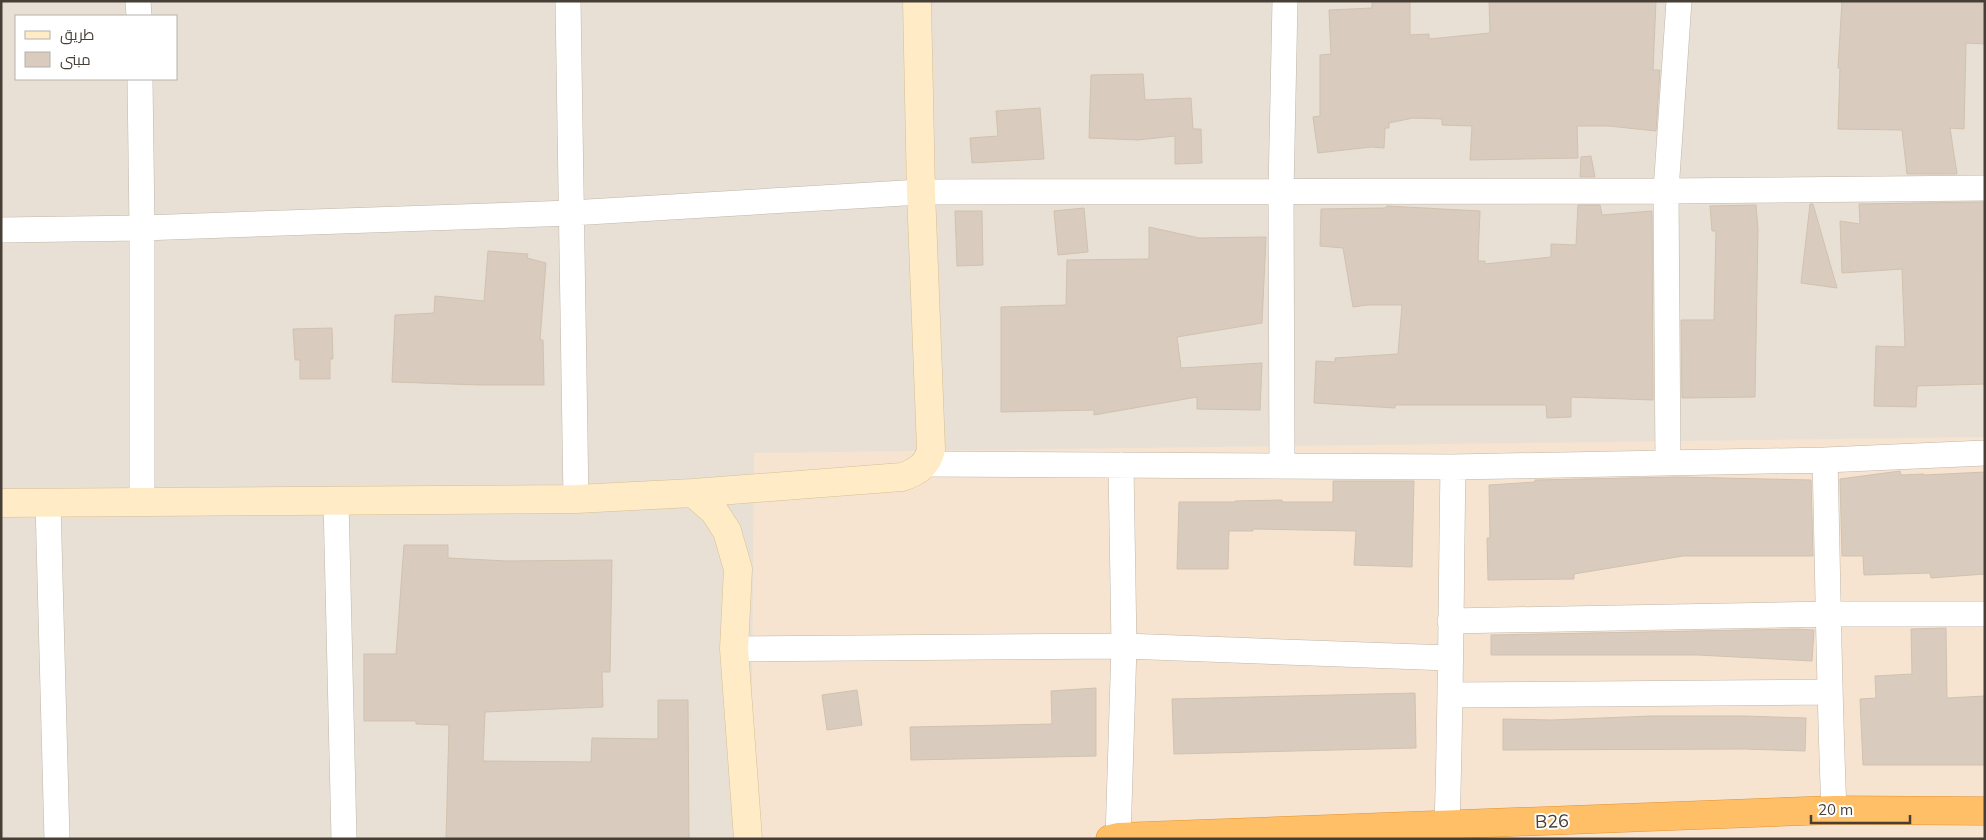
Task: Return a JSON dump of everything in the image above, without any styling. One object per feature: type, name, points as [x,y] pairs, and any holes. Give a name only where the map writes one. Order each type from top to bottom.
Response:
[{"type":"highway","name":"B26","points":[[1116,838],[1834,810],[1985,811]]},
{"type":"street","points":[[138,1],[138,15]]},
{"type":"street","points":[[568,1],[576,499]]},
{"type":"street","points":[[1,503],[576,499],[693,493],[902,477],[915,472],[925,464],[931,449],[921,192],[917,1]]},
{"type":"street","points":[[1282,465],[1281,191],[1285,1]]},
{"type":"street","points":[[1668,463],[1666,191],[1678,1]]},
{"type":"street","points":[[140,80],[142,501]]},
{"type":"street","points":[[1,230],[142,228],[571,213],[921,192],[1666,191],[1985,188]]},
{"type":"street","points":[[925,464],[1453,467],[1824,460],[1985,453]]},
{"type":"street","points":[[1824,460],[1829,614],[1828,692],[1834,810]]},
{"type":"street","points":[[1116,838],[1124,646],[1122,465]]},
{"type":"street","points":[[1447,824],[1451,695],[1449,658],[1453,467]]},
{"type":"street","points":[[693,493],[714,511],[728,531],[738,569],[734,649],[748,839]]},
{"type":"street","points":[[336,501],[344,839]]},
{"type":"street","points":[[48,502],[56,839]]},
{"type":"street","points":[[1450,622],[1829,614],[1985,614]]},
{"type":"street","points":[[734,649],[1124,646],[1449,658]]},
{"type":"street","points":[[1451,695],[1828,692]]},
{"type":"shaded area","points":[[1,1],[1985,1],[1985,839],[1,839]]},
{"type":"shaded area","points":[[1985,437],[1985,839],[751,839],[754,453]]},
{"type":"building","points":[[1372,1],[1410,1],[1410,35],[1429,34],[1429,39],[1490,33],[1489,1],[1656,1],[1653,70],[1660,70],[1656,131],[1609,126],[1577,126],[1578,158],[1470,160],[1472,126],[1442,125],[1442,119],[1413,118],[1389,123],[1389,128],[1385,128],[1384,148],[1371,147],[1318,153],[1313,117],[1320,116],[1320,55],[1331,54],[1329,10],[1372,8]]},
{"type":"building","points":[[1842,1],[1985,1],[1985,44],[1966,43],[1964,129],[1950,128],[1957,174],[1907,174],[1902,130],[1838,129],[1840,68],[1838,68]]},
{"type":"building","points":[[1143,74],[1145,100],[1191,98],[1193,129],[1201,129],[1202,163],[1175,164],[1175,136],[1138,140],[1089,138],[1091,75]]},
{"type":"building","points":[[1040,108],[1044,159],[972,163],[970,138],[998,136],[996,111]]},
{"type":"building","points":[[1591,156],[1595,177],[1580,177],[1581,157]]},
{"type":"building","points":[[1984,202],[1985,384],[1917,386],[1916,407],[1874,406],[1876,346],[1905,347],[1902,269],[1842,273],[1840,221],[1860,224],[1859,204]]},
{"type":"building","points":[[1810,204],[1813,204],[1837,288],[1801,283]]},
{"type":"building","points":[[1578,205],[1600,205],[1602,215],[1652,211],[1653,400],[1571,397],[1571,417],[1547,418],[1546,405],[1395,405],[1395,408],[1314,403],[1316,361],[1335,362],[1335,358],[1398,354],[1402,305],[1353,307],[1343,248],[1320,246],[1321,209],[1385,208],[1387,206],[1480,211],[1478,261],[1485,261],[1485,264],[1551,257],[1551,244],[1576,245]]},
{"type":"building","points":[[1756,205],[1758,230],[1755,397],[1682,398],[1681,320],[1714,320],[1716,231],[1712,231],[1710,206]]},
{"type":"building","points":[[1084,208],[1088,252],[1058,255],[1054,211]]},
{"type":"building","points":[[955,211],[982,211],[983,265],[957,266]]},
{"type":"building","points":[[1149,227],[1199,238],[1266,237],[1262,323],[1177,337],[1181,368],[1262,363],[1260,410],[1197,409],[1197,397],[1094,415],[1094,410],[1001,412],[1001,307],[1066,305],[1067,260],[1149,259]]},
{"type":"building","points":[[488,251],[528,254],[527,258],[546,263],[540,340],[543,340],[544,385],[392,382],[395,315],[434,313],[435,296],[484,301]]},
{"type":"building","points":[[332,328],[333,359],[330,359],[330,379],[300,379],[300,360],[295,360],[293,329]]},
{"type":"building","points":[[1900,471],[1901,475],[1985,472],[1985,574],[1931,578],[1930,573],[1864,575],[1863,556],[1842,556],[1840,479]]},
{"type":"building","points":[[1677,477],[1811,480],[1813,556],[1683,556],[1574,574],[1574,579],[1488,580],[1487,538],[1490,538],[1489,485],[1535,482],[1535,480]]},
{"type":"building","points":[[1333,481],[1414,481],[1412,567],[1354,565],[1356,531],[1253,529],[1253,531],[1229,531],[1228,569],[1177,569],[1179,502],[1282,500],[1282,502],[1333,502]]},
{"type":"building","points":[[404,545],[448,545],[448,558],[507,561],[612,560],[610,672],[602,672],[603,707],[485,712],[483,761],[591,762],[592,738],[658,739],[658,700],[688,700],[689,839],[446,839],[449,725],[416,724],[416,721],[364,721],[364,654],[396,654]]},
{"type":"building","points":[[1946,628],[1947,698],[1985,696],[1985,765],[1863,765],[1860,699],[1876,698],[1875,676],[1912,674],[1911,629]]},
{"type":"building","points":[[1814,630],[1812,661],[1698,655],[1491,655],[1491,635]]},
{"type":"building","points":[[1096,688],[1096,756],[911,760],[910,727],[1052,724],[1051,691]]},
{"type":"building","points":[[857,690],[862,725],[827,730],[822,695]]},
{"type":"building","points":[[1415,693],[1416,748],[1174,754],[1172,699]]},
{"type":"building","points":[[1651,716],[1806,718],[1805,751],[1745,749],[1503,750],[1503,719],[1552,720]]}]
